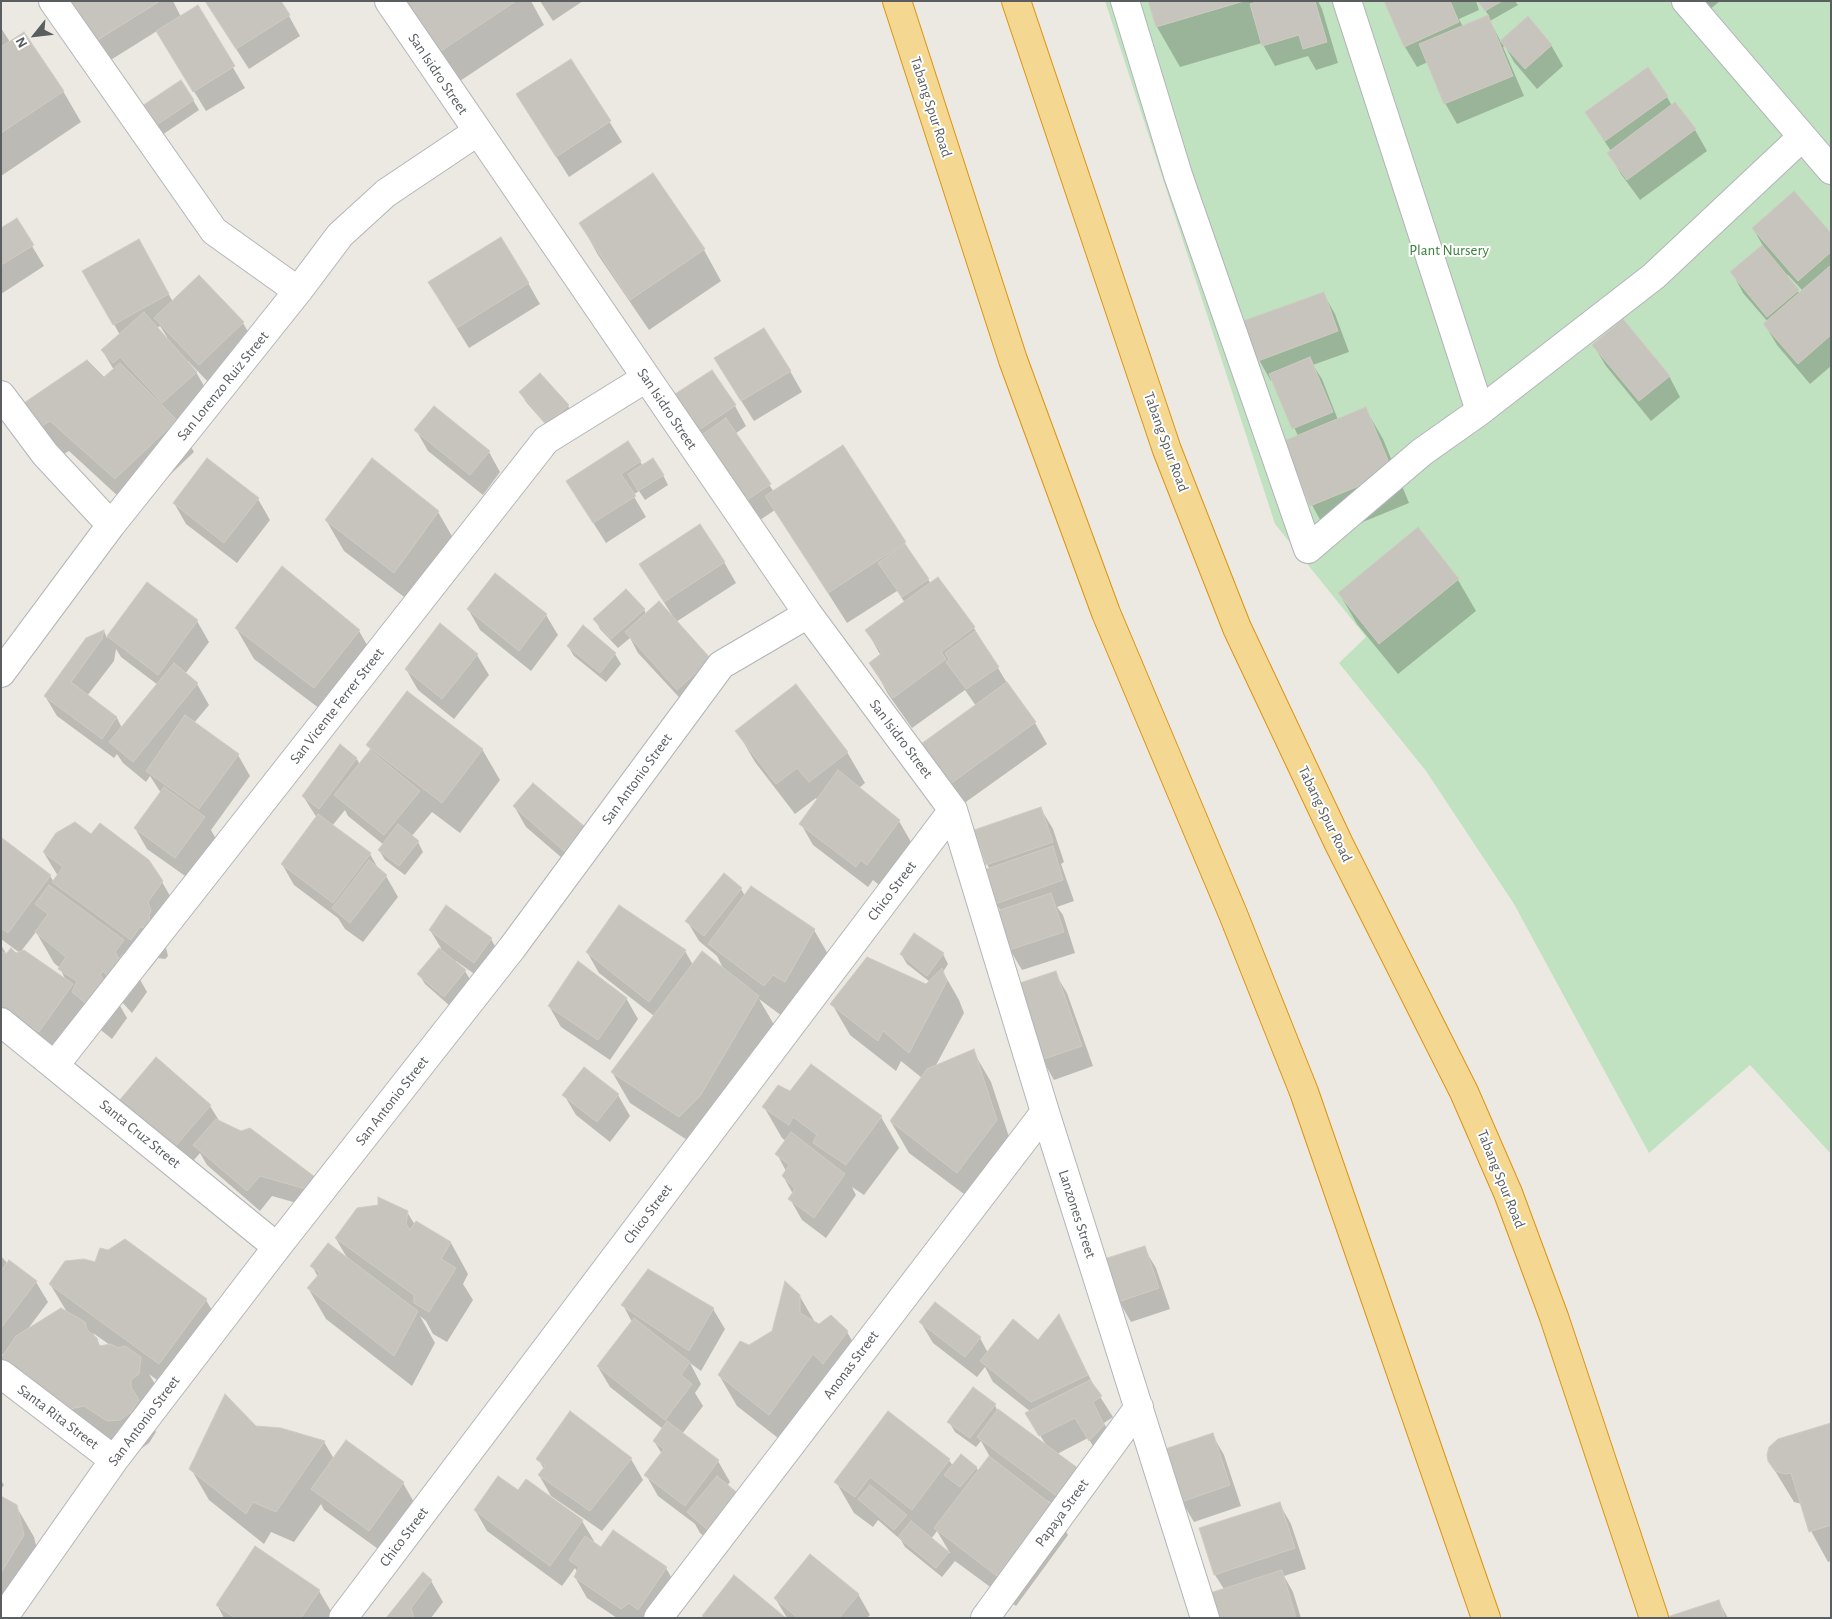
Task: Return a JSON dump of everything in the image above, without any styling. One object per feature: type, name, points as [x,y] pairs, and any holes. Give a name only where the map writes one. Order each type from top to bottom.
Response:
[{"type":"highway","name":"Tabang Spur Road","points":[[897,1],[1017,369],[1106,613],[1233,914],[1304,1092],[1486,1618]]},
{"type":"highway","name":"Tabang Spur Road","points":[[1016,1],[1167,450],[1237,628],[1339,844],[1464,1092],[1508,1193],[1554,1317],[1654,1618]]},
{"type":"street","points":[[53,1],[214,231],[298,291]]},
{"type":"street","name":"San Isidro Street","points":[[388,1],[808,614],[953,810]]},
{"type":"street","points":[[1125,1],[1178,174],[1308,548],[1422,452],[1480,411],[1654,276],[1802,137]]},
{"type":"street","points":[[1347,1],[1480,411]]},
{"type":"street","points":[[1686,1],[1831,170]]},
{"type":"street","name":"San Lorenzo Ruiz Street","points":[[1,673],[112,526],[340,235],[386,193],[477,132]]},
{"type":"street","name":"San Vicente Ferrer Street","points":[[55,1065],[546,440],[646,378]]},
{"type":"street","points":[[1,395],[45,454],[112,526]]},
{"type":"street","name":"San Antonio Street","points":[[3,1618],[114,1460],[277,1247],[512,948],[721,665],[808,614]]},
{"type":"street","name":"Lanzones Street","points":[[953,810],[1045,1112],[1205,1618]]},
{"type":"street","name":"Chico Street","points":[[343,1618],[953,810]]},
{"type":"street","name":"Santa Cruz Street","points":[[1,1022],[277,1247]]},
{"type":"street","name":"Anonas Street","points":[[658,1618],[1045,1112]]},
{"type":"street","name":"Santa Rita Street","points":[[1,1374],[114,1460]]},
{"type":"street","name":"Papaya Street","points":[[985,1618],[1139,1407]]},
{"type":"green space","name":"Plant Nursery","points":[[1105,1],[1831,1],[1831,1154],[1750,1065],[1649,1153],[1514,904],[1426,771],[1339,663],[1366,637],[1275,524]]},
{"type":"building","points":[[71,1],[160,1],[96,41]]},
{"type":"building","points":[[205,1],[281,1],[290,15],[236,49]]},
{"type":"building","points":[[400,1],[516,1],[435,55]]},
{"type":"building","points":[[1148,1],[1244,1],[1156,27]]},
{"type":"building","points":[[1260,1],[1315,1],[1327,42],[1303,49],[1299,35],[1262,46],[1250,4]]},
{"type":"building","points":[[1384,1],[1450,1],[1459,22],[1404,47]]},
{"type":"building","points":[[1478,1],[1502,1],[1485,11]]},
{"type":"building","points":[[198,5],[235,66],[193,92],[156,31]]},
{"type":"building","points":[[1488,15],[1513,76],[1444,104],[1419,44]]},
{"type":"building","points":[[1528,16],[1552,45],[1525,69],[1500,41]]},
{"type":"building","points":[[24,32],[64,91],[1,133],[1,47]]},
{"type":"building","points":[[571,59],[611,121],[556,157],[516,94]]},
{"type":"building","points":[[1648,67],[1668,96],[1605,141],[1585,112]]},
{"type":"building","points":[[181,80],[194,100],[152,128],[139,108]]},
{"type":"building","points":[[1675,102],[1696,129],[1627,180],[1607,153]]},
{"type":"building","points":[[653,173],[705,249],[630,300],[579,223]]},
{"type":"building","points":[[1794,191],[1831,233],[1831,252],[1798,281],[1752,228]]},
{"type":"building","points":[[17,218],[34,245],[1,265],[1,228]]},
{"type":"building","points":[[501,237],[529,283],[457,328],[428,282]]},
{"type":"building","points":[[139,239],[169,294],[113,325],[82,271]]},
{"type":"building","points":[[1762,245],[1799,290],[1767,317],[1730,272]]},
{"type":"building","points":[[1831,265],[1831,335],[1798,364],[1763,324]]},
{"type":"building","points":[[199,275],[244,322],[199,365],[154,318]]},
{"type":"building","points":[[1324,292],[1338,331],[1258,361],[1243,321]]},
{"type":"building","points":[[144,312],[197,372],[162,403],[120,357],[113,363],[101,350]]},
{"type":"building","points":[[1623,319],[1670,376],[1639,401],[1592,345]]},
{"type":"building","points":[[764,328],[791,371],[741,401],[714,358]]},
{"type":"building","points":[[1310,357],[1333,412],[1292,429],[1269,374]]},
{"type":"building","points":[[87,360],[104,377],[120,363],[177,420],[115,479],[50,421],[30,433],[18,407]]},
{"type":"building","points":[[712,370],[736,405],[699,430],[675,394]]},
{"type":"building","points":[[540,373],[569,405],[547,425],[519,392]]},
{"type":"building","points":[[434,406],[490,451],[470,475],[414,430]]},
{"type":"building","points":[[1366,407],[1393,472],[1310,506],[1284,441]]},
{"type":"building","points":[[726,418],[771,484],[744,502],[699,437]]},
{"type":"building","points":[[628,441],[641,461],[621,474],[636,496],[593,523],[566,481]]},
{"type":"building","points":[[843,445],[906,542],[828,593],[765,496]]},
{"type":"building","points":[[207,458],[259,498],[224,543],[173,503]]},
{"type":"building","points":[[372,458],[439,511],[394,573],[325,520]]},
{"type":"building","points":[[653,458],[664,475],[638,491],[628,474]]},
{"type":"building","points":[[700,524],[725,562],[664,602],[639,564]]},
{"type":"building","points":[[1418,527],[1459,579],[1379,644],[1338,593]]},
{"type":"building","points":[[905,544],[929,579],[902,597],[878,563]]},
{"type":"building","points":[[282,566],[360,630],[314,688],[235,628]]},
{"type":"building","points":[[495,573],[547,614],[519,651],[467,609]]},
{"type":"building","points":[[938,577],[975,627],[941,652],[946,659],[893,698],[869,663],[882,653],[865,630]]},
{"type":"building","points":[[147,582],[198,620],[158,675],[107,636]]},
{"type":"building","points":[[626,589],[645,609],[611,639],[593,619]]},
{"type":"building","points":[[659,601],[711,659],[677,690],[625,632]]},
{"type":"building","points":[[440,623],[478,654],[442,699],[405,669]]},
{"type":"building","points":[[583,625],[616,653],[600,673],[567,646]]},
{"type":"building","points":[[104,630],[102,639],[71,682],[117,717],[102,739],[44,696],[86,638]]},
{"type":"building","points":[[975,631],[999,667],[966,689],[946,662],[949,659],[945,653]]},
{"type":"building","points":[[174,663],[198,683],[133,762],[109,742]]},
{"type":"building","points":[[1007,682],[1036,722],[950,784],[921,744]]},
{"type":"building","points":[[796,684],[848,752],[809,782],[797,768],[776,784],[735,731]]},
{"type":"building","points":[[407,691],[483,749],[442,803],[366,745]]},
{"type":"building","points":[[185,715],[239,754],[199,809],[146,771]]},
{"type":"building","points":[[340,744],[357,758],[319,809],[302,796]]},
{"type":"building","points":[[370,750],[420,791],[384,835],[334,795]]},
{"type":"building","points":[[838,770],[900,820],[867,865],[861,860],[856,867],[799,824]]},
{"type":"building","points":[[533,783],[584,826],[564,851],[513,806]]},
{"type":"building","points":[[164,787],[205,817],[175,858],[134,828]]},
{"type":"building","points":[[1041,807],[1053,842],[986,865],[974,830]]},
{"type":"building","points":[[318,814],[371,853],[333,903],[281,864]]},
{"type":"building","points":[[75,822],[91,834],[100,823],[149,860],[163,881],[148,902],[151,910],[149,916],[151,924],[147,928],[140,927],[131,940],[52,882],[63,867],[43,852],[56,833]]},
{"type":"building","points":[[398,824],[419,841],[399,866],[378,850]]},
{"type":"building","points":[[2,838],[51,875],[8,933],[1,928]]},
{"type":"building","points":[[1053,846],[1063,880],[995,904],[984,870]]},
{"type":"building","points":[[369,860],[387,875],[350,923],[332,908]]},
{"type":"building","points":[[724,873],[742,888],[704,936],[685,921]]},
{"type":"building","points":[[49,885],[124,940],[115,952],[119,959],[123,954],[130,961],[114,983],[103,971],[100,975],[110,987],[93,1009],[72,992],[77,981],[58,969],[66,957],[35,932],[48,914],[35,904]]},
{"type":"building","points":[[751,886],[815,929],[785,982],[773,975],[764,986],[708,944]]},
{"type":"building","points":[[1051,893],[1064,932],[1009,950],[997,911]]},
{"type":"building","points":[[446,905],[492,938],[474,963],[429,930]]},
{"type":"building","points":[[619,905],[686,950],[649,1002],[586,952]]},
{"type":"building","points":[[914,933],[944,953],[927,976],[900,954]]},
{"type":"building","points":[[11,948],[16,953],[24,950],[73,984],[39,1032],[1,1006],[1,951],[6,954]]},
{"type":"building","points":[[439,948],[466,970],[444,997],[417,974]]},
{"type":"building","points":[[702,951],[759,996],[700,1096],[679,1117],[611,1072]]},
{"type":"building","points":[[867,957],[926,984],[942,968],[947,981],[909,1053],[883,1031],[878,1041],[830,1004]]},
{"type":"building","points":[[578,961],[627,998],[598,1040],[548,1006]]},
{"type":"building","points":[[1056,971],[1082,1046],[1041,1060],[1014,985]]},
{"type":"building","points":[[974,1049],[997,1120],[957,1173],[890,1121],[927,1069]]},
{"type":"building","points":[[156,1057],[211,1105],[173,1149],[118,1102]]},
{"type":"building","points":[[811,1064],[882,1116],[846,1165],[813,1143],[817,1135],[793,1117],[789,1125],[762,1107],[778,1085],[790,1091]]},
{"type":"building","points":[[584,1067],[619,1094],[597,1122],[562,1095]]},
{"type":"building","points":[[216,1119],[241,1131],[250,1128],[315,1177],[306,1189],[260,1176],[247,1191],[193,1145]]},
{"type":"building","points":[[791,1132],[845,1174],[814,1218],[788,1199],[795,1189],[782,1176],[789,1165],[775,1154]]},
{"type":"building","points":[[378,1197],[408,1211],[406,1224],[410,1230],[416,1221],[451,1242],[441,1259],[456,1268],[429,1312],[414,1303],[414,1295],[335,1238],[357,1208],[378,1205]]},
{"type":"building","points":[[125,1239],[207,1299],[159,1364],[49,1284],[65,1261],[84,1259],[95,1262],[100,1248],[108,1250]]},
{"type":"building","points":[[328,1243],[418,1311],[394,1356],[307,1288],[320,1273],[310,1266]]},
{"type":"building","points":[[1145,1246],[1159,1288],[1118,1302],[1104,1259]]},
{"type":"building","points":[[9,1260],[37,1281],[1,1328],[1,1271]]},
{"type":"building","points":[[648,1269],[714,1308],[689,1351],[621,1305]]},
{"type":"building","points":[[785,1281],[800,1295],[800,1313],[819,1324],[831,1315],[848,1331],[823,1364],[813,1354],[769,1415],[718,1375],[740,1341],[749,1345],[772,1331]]},
{"type":"building","points":[[935,1302],[981,1337],[965,1357],[919,1322]]},
{"type":"building","points":[[61,1308],[85,1322],[87,1330],[97,1338],[99,1346],[111,1344],[118,1348],[125,1346],[141,1357],[139,1374],[131,1380],[131,1387],[139,1400],[131,1412],[120,1420],[107,1421],[84,1406],[70,1409],[1,1362],[1,1358],[16,1336]]},
{"type":"building","points":[[1059,1314],[1088,1375],[1031,1402],[980,1361],[1013,1319],[1038,1340]]},
{"type":"building","points":[[634,1318],[690,1362],[681,1375],[692,1384],[665,1420],[597,1366]]},
{"type":"building","points":[[1090,1380],[1102,1396],[1093,1402],[1104,1425],[1089,1441],[1075,1418],[1039,1436],[1025,1413]]},
{"type":"building","points":[[973,1387],[996,1404],[970,1438],[947,1422]]},
{"type":"building","points":[[225,1394],[256,1426],[281,1428],[325,1441],[276,1512],[253,1502],[246,1514],[189,1469]]},
{"type":"building","points":[[998,1409],[1079,1469],[1058,1497],[977,1437]]},
{"type":"building","points":[[570,1411],[632,1458],[590,1511],[538,1475],[545,1466],[536,1459]]},
{"type":"building","points":[[888,1411],[950,1459],[912,1510],[870,1477],[855,1497],[834,1482]]},
{"type":"building","points":[[667,1421],[719,1460],[685,1506],[644,1475],[664,1449],[653,1441]]},
{"type":"building","points":[[1831,1423],[1831,1525],[1809,1532],[1791,1473],[1785,1474],[1775,1471],[1768,1461],[1767,1455],[1769,1447],[1778,1439]]},
{"type":"building","points":[[1213,1433],[1230,1485],[1181,1502],[1165,1449]]},
{"type":"building","points":[[346,1440],[404,1482],[369,1531],[311,1489]]},
{"type":"building","points":[[961,1454],[977,1467],[960,1487],[944,1475]]},
{"type":"building","points":[[989,1456],[1051,1504],[997,1576],[934,1528]]},
{"type":"building","points":[[498,1476],[518,1490],[526,1479],[583,1520],[550,1566],[474,1510]]},
{"type":"building","points":[[717,1476],[740,1495],[710,1532],[687,1512]]},
{"type":"building","points":[[870,1485],[907,1515],[894,1530],[858,1499]]},
{"type":"building","points":[[1,1496],[17,1505],[24,1535],[1,1573]]},
{"type":"building","points":[[1280,1502],[1295,1548],[1214,1575],[1199,1528]]},
{"type":"building","points":[[911,1521],[949,1552],[936,1568],[898,1537]]},
{"type":"building","points":[[613,1530],[667,1567],[638,1610],[629,1603],[621,1609],[574,1577],[579,1567],[569,1560],[585,1536],[601,1547]]},
{"type":"building","points":[[255,1546],[320,1590],[301,1618],[235,1618],[216,1605]]},
{"type":"building","points":[[810,1554],[859,1594],[839,1618],[798,1618],[774,1598]]},
{"type":"building","points":[[1282,1570],[1296,1618],[1219,1618],[1210,1593]]},
{"type":"building","points":[[423,1572],[432,1580],[411,1608],[414,1618],[386,1618]]},
{"type":"building","points":[[734,1575],[786,1618],[705,1618],[702,1616]]},
{"type":"building","points":[[1719,1600],[1725,1618],[1664,1618]]}]
